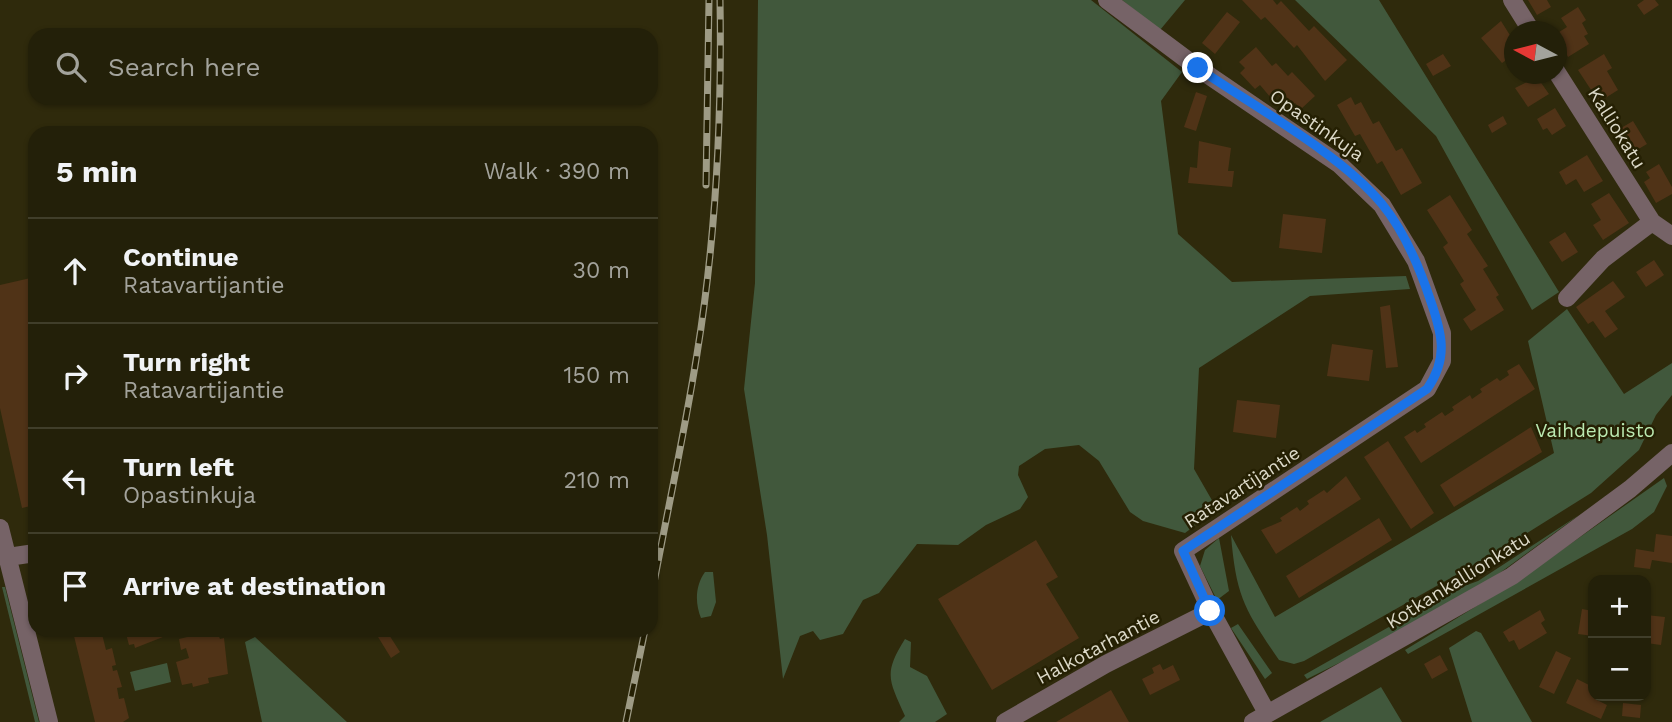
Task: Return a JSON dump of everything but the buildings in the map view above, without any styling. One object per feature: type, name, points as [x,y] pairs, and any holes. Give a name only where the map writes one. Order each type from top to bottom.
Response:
[{"type":"street","name":"Opastinkuja","points":[[1107,0],[1198,68],[1339,164],[1382,205],[1416,261],[1442,333],[1442,361],[1437,376]]},
{"type":"street","points":[[1512,0],[1525,21]]},
{"type":"street","name":"Kalliokatu","points":[[1564,84],[1652,222],[1672,236]]},
{"type":"street","points":[[1567,298],[1603,259],[1652,222]]},
{"type":"street","name":"Ratavartijantie","points":[[1260,718],[1183,551],[1384,420],[1427,389],[1437,376]]},
{"type":"street","name":"Kotkankallionkatu","points":[[1260,718],[1393,646],[1512,576],[1630,489],[1672,453]]},
{"type":"street","points":[[0,528],[49,722]]},
{"type":"street","points":[[8,557],[28,554]]},
{"type":"street","name":"Halkotarhantie","points":[[1004,722],[1106,664],[1210,611]]},
{"type":"green space","points":[[758,0],[1091,0],[1182,72],[1161,101],[1178,234],[1232,282],[1406,276],[1410,289],[1310,296],[1199,368],[1194,469],[1217,509],[1185,533],[1143,521],[1130,512],[1099,461],[1079,445],[1045,449],[1019,466],[1018,475],[1028,497],[1020,509],[986,525],[958,545],[917,544],[879,593],[863,600],[843,634],[820,640],[813,631],[800,636],[783,679],[767,535],[744,389],[755,283]]},
{"type":"green space","points":[[1122,0],[1185,0],[1160,30]]},
{"type":"green space","points":[[1295,0],[1379,0],[1559,292],[1532,310],[1436,136]]},
{"type":"green space","name":"Vaihdepuisto","points":[[1567,309],[1624,394],[1672,363],[1672,395],[1656,415],[1639,450],[1591,493],[1500,550],[1304,661],[1294,664],[1279,660],[1250,615],[1239,589],[1231,535],[1275,617],[1554,453],[1528,341]]},
{"type":"green space","points":[[1664,478],[1667,486],[1654,512],[1632,529],[1408,654],[1405,650],[1519,580]]},
{"type":"green space","points":[[1579,515],[1486,583],[1399,633],[1307,679],[1304,675],[1456,589],[1478,581]]},
{"type":"green space","points":[[1219,538],[1229,591],[1217,600],[1200,566],[1205,550]]},
{"type":"green space","points":[[705,572],[713,572],[716,602],[711,616],[701,618],[697,595]]},
{"type":"green space","points":[[2,587],[5,587],[39,722],[35,722]]},
{"type":"green space","points":[[1238,624],[1272,673],[1265,679],[1231,628]]},
{"type":"green space","points":[[1476,631],[1481,633],[1532,722],[1472,722],[1449,648]]},
{"type":"green space","points":[[255,637],[347,722],[262,722],[245,642]]},
{"type":"green space","points":[[905,639],[911,642],[910,667],[927,676],[947,714],[935,722],[899,722],[905,716],[892,685],[891,669]]},
{"type":"green space","points":[[167,663],[171,682],[135,691],[130,672]]},
{"type":"green space","points":[[1381,687],[1402,722],[1320,722]]},
{"type":"railway","points":[[706,185],[709,0]]},
{"type":"railway","points":[[658,562],[692,385],[709,266],[719,133],[720,0]]},
{"type":"railway","points":[[626,722],[644,637]]},
{"type":"route","points":[[1198,68],[1339,164],[1361,182],[1382,205],[1398,226],[1416,261],[1442,333],[1443,346],[1437,376],[1427,389],[1183,551],[1210,611]]}]
